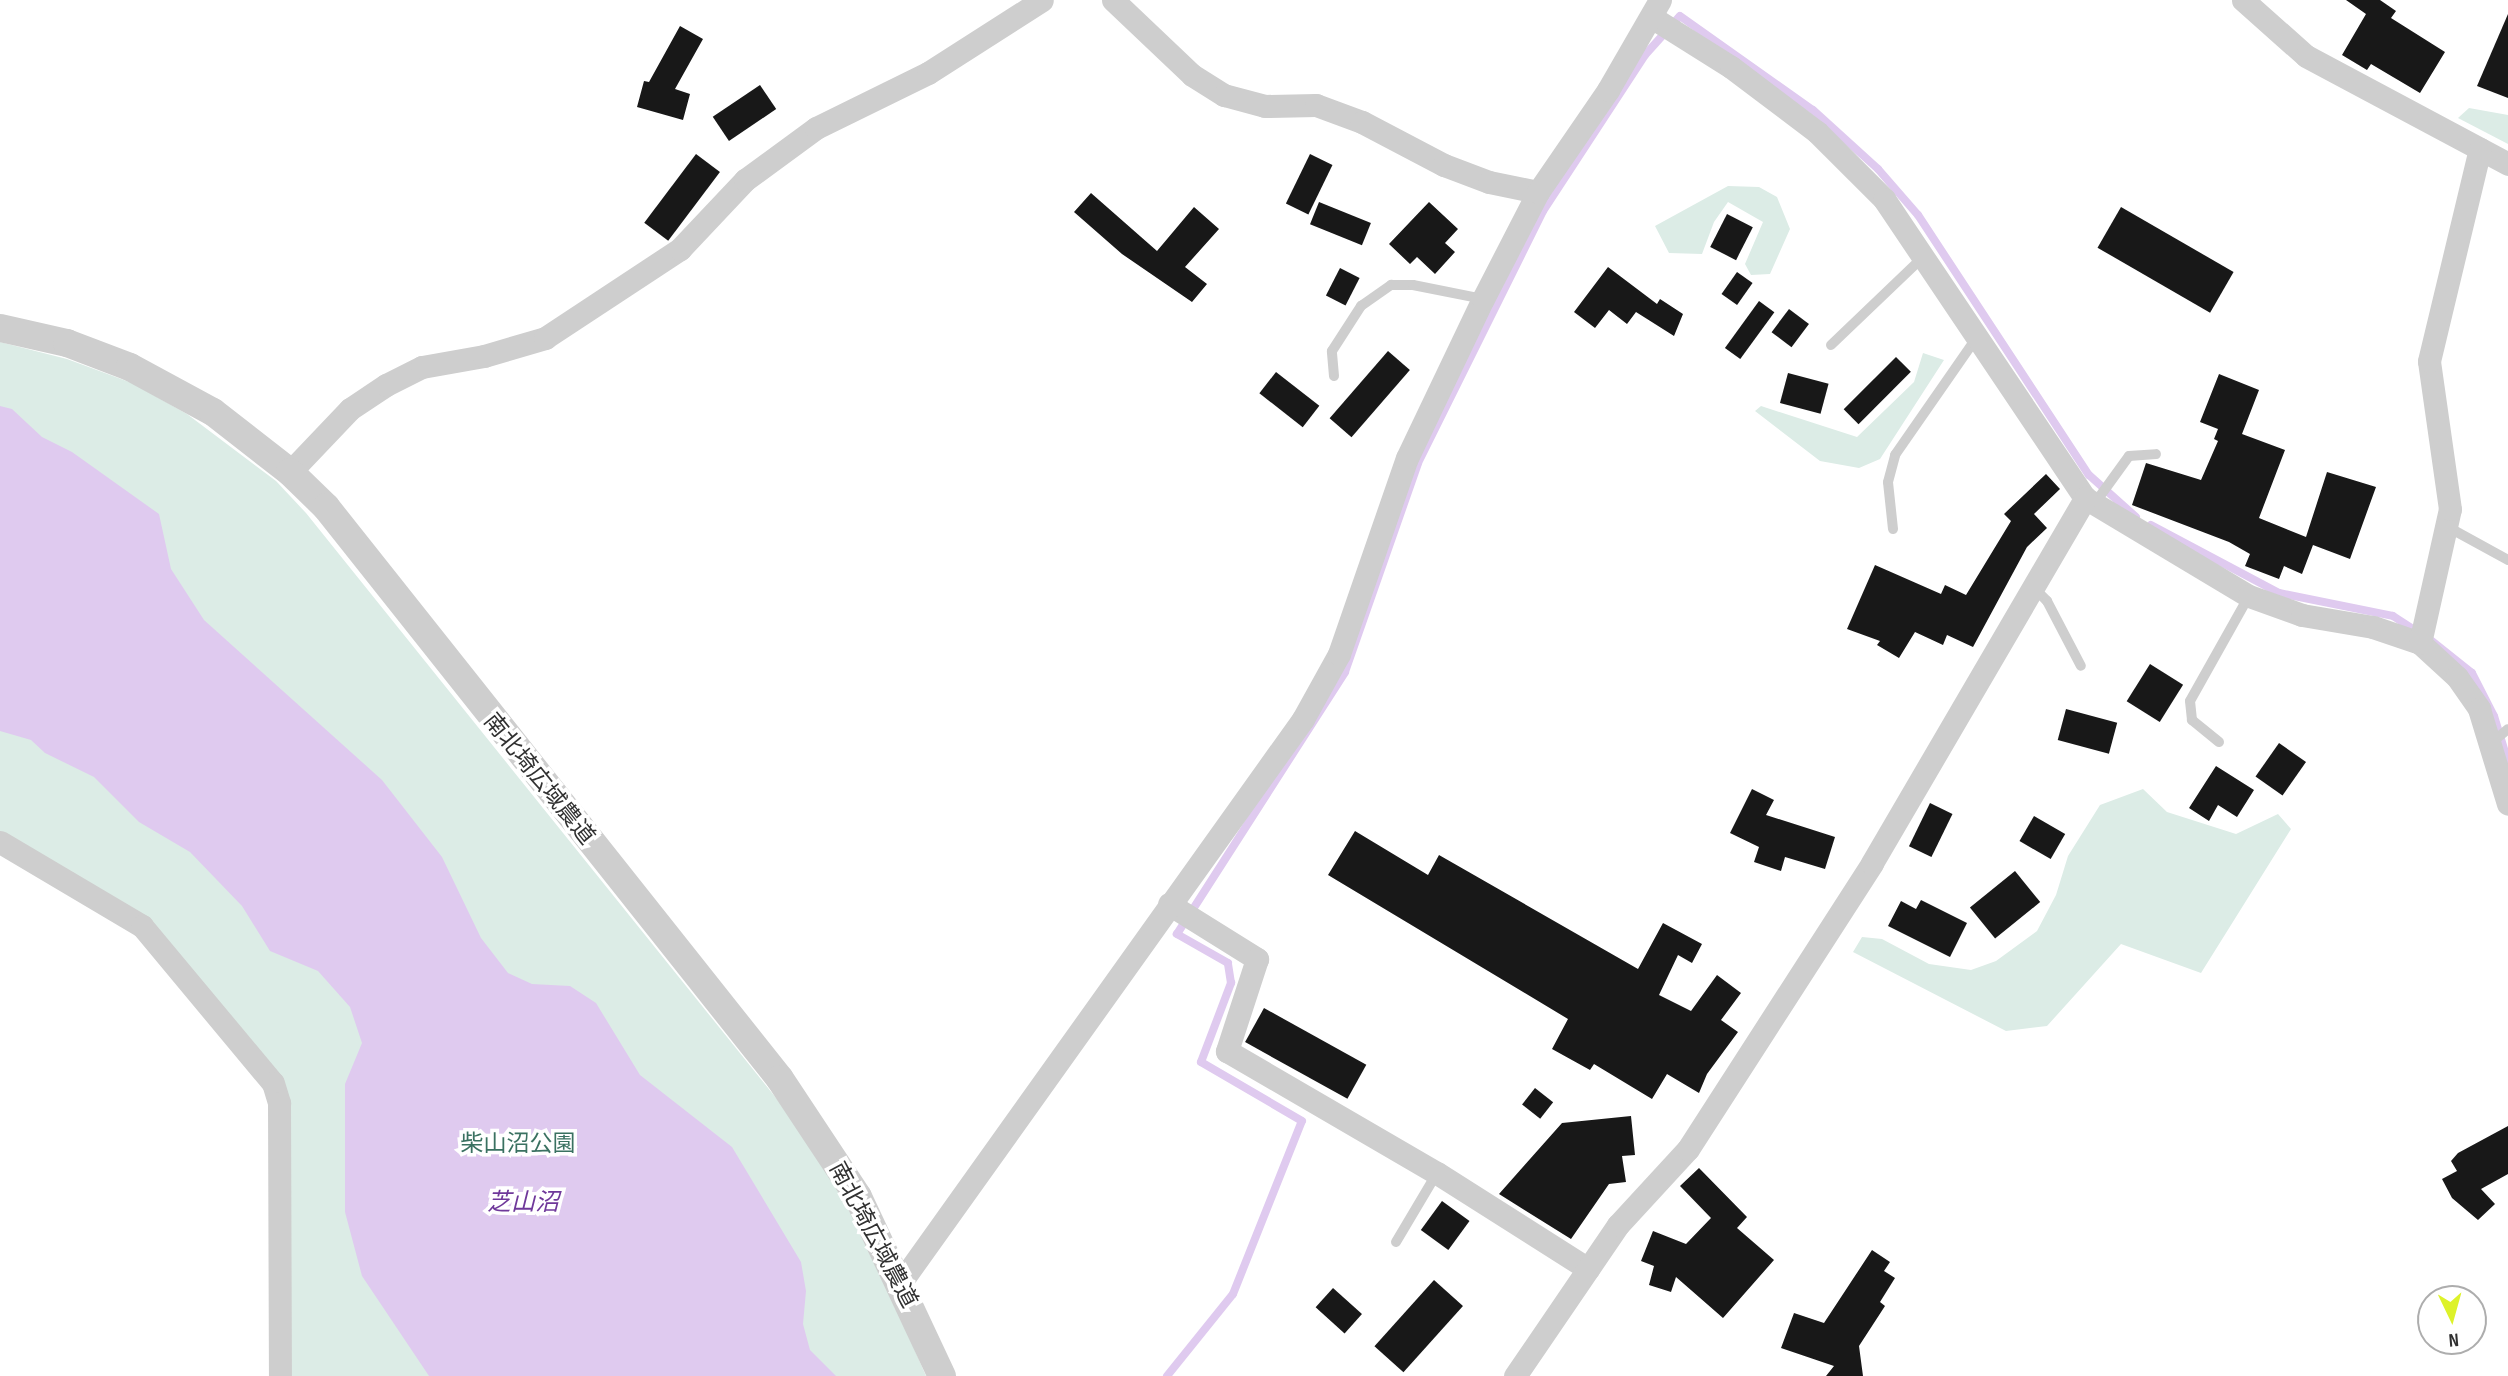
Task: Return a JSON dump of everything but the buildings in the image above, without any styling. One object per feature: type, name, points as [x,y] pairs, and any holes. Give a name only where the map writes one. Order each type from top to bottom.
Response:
[{"type":"street","points":[[290,472],[349,409],[386,384],[422,367],[484,356],[545,338],[680,249],[745,180],[816,128],[928,73],[1042,0]]},
{"type":"street","points":[[1113,0],[1192,75],[1224,95],[1265,106],[1316,105],[1362,122],[1467,173],[1538,192]]},
{"type":"street","points":[[2243,0],[2306,56],[2508,164]]},
{"type":"street","points":[[901,1282],[1303,719],[1339,654],[1408,458],[1483,299],[1538,192],[1656,9],[1817,132],[1884,199],[2090,500],[2249,596],[2302,615],[2373,627],[2420,643],[2458,677],[2499,736],[2508,804]]},
{"type":"street","points":[[2420,643],[2450,509],[2429,361],[2480,149]]},
{"type":"street","name":"南北埼広域農道","points":[[0,328],[67,343],[130,367],[213,412],[290,472],[326,507],[780,1079],[858,1197],[901,1282],[942,1376]]},
{"type":"street","points":[[1515,1376],[1618,1225],[1688,1150],[1872,863],[2033,587],[2090,500]]},
{"type":"street","points":[[0,842],[142,926],[273,1083],[279,1103],[280,1376]]},
{"type":"street","points":[[1169,904],[1257,959],[1227,1051],[1437,1173],[1588,1269]]},
{"type":"lane","points":[[1831,345],[1923,257]]},
{"type":"lane","points":[[1334,376],[1332,351],[1361,306],[1391,285],[1413,285],[1483,299]]},
{"type":"lane","points":[[1893,529],[1888,482],[1895,455],[1977,337]]},
{"type":"lane","points":[[2090,500],[2129,456],[2156,454]]},
{"type":"lane","points":[[2446,526],[2508,559]]},
{"type":"lane","points":[[2033,587],[2047,601],[2081,666]]},
{"type":"lane","points":[[2219,742],[2192,720],[2190,701],[2249,596]]},
{"type":"lane","points":[[1396,1242],[1437,1173]]},
{"type":"green space","points":[[2469,108],[2508,115],[2508,144],[2458,118]]},
{"type":"green space","points":[[1728,186],[1759,187],[1777,197],[1790,229],[1770,274],[1751,275],[1745,264],[1763,222],[1728,202],[1714,222],[1702,254],[1669,253],[1655,226]]},
{"type":"green space","name":"柴山沼公園","points":[[0,342],[67,359],[132,383],[187,414],[276,481],[306,513],[817,1149],[869,1245],[926,1376],[289,1376],[285,1082],[156,929],[0,833]]},
{"type":"green space","points":[[1923,353],[1944,360],[1880,459],[1859,468],[1820,461],[1755,411],[1761,406],[1857,437],[1914,382]]},
{"type":"green space","points":[[2143,789],[2167,812],[2236,834],[2278,814],[2291,829],[2201,973],[2121,944],[2047,1026],[2006,1031],[1853,952],[1862,937],[1882,939],[1929,964],[1971,970],[1996,961],[2037,931],[2056,895],[2068,856],[2100,805]]},
{"type":"water","name":"芝山沼","points":[[0,406],[12,409],[42,437],[72,452],[159,514],[171,569],[204,620],[382,780],[442,857],[481,938],[508,973],[532,984],[570,986],[596,1003],[640,1075],[732,1147],[801,1262],[806,1291],[803,1324],[810,1350],[836,1376],[429,1376],[362,1276],[345,1212],[345,1084],[362,1043],[350,1007],[318,971],[270,951],[242,906],[190,852],[139,822],[94,777],[45,753],[31,740],[0,731]]},
{"type":"waterway","points":[[1167,1376],[1233,1294],[1302,1121],[1201,1062],[1231,983],[1228,963],[1177,934],[1345,672],[1418,463],[1543,211],[1645,55],[1680,16],[1813,110],[1878,169],[1918,215],[2089,475],[2136,517]]},
{"type":"waterway","points":[[2151,525],[2279,593],[2393,616],[2418,632]]},
{"type":"waterway","points":[[2432,641],[2472,673],[2494,716],[2508,762]]}]
